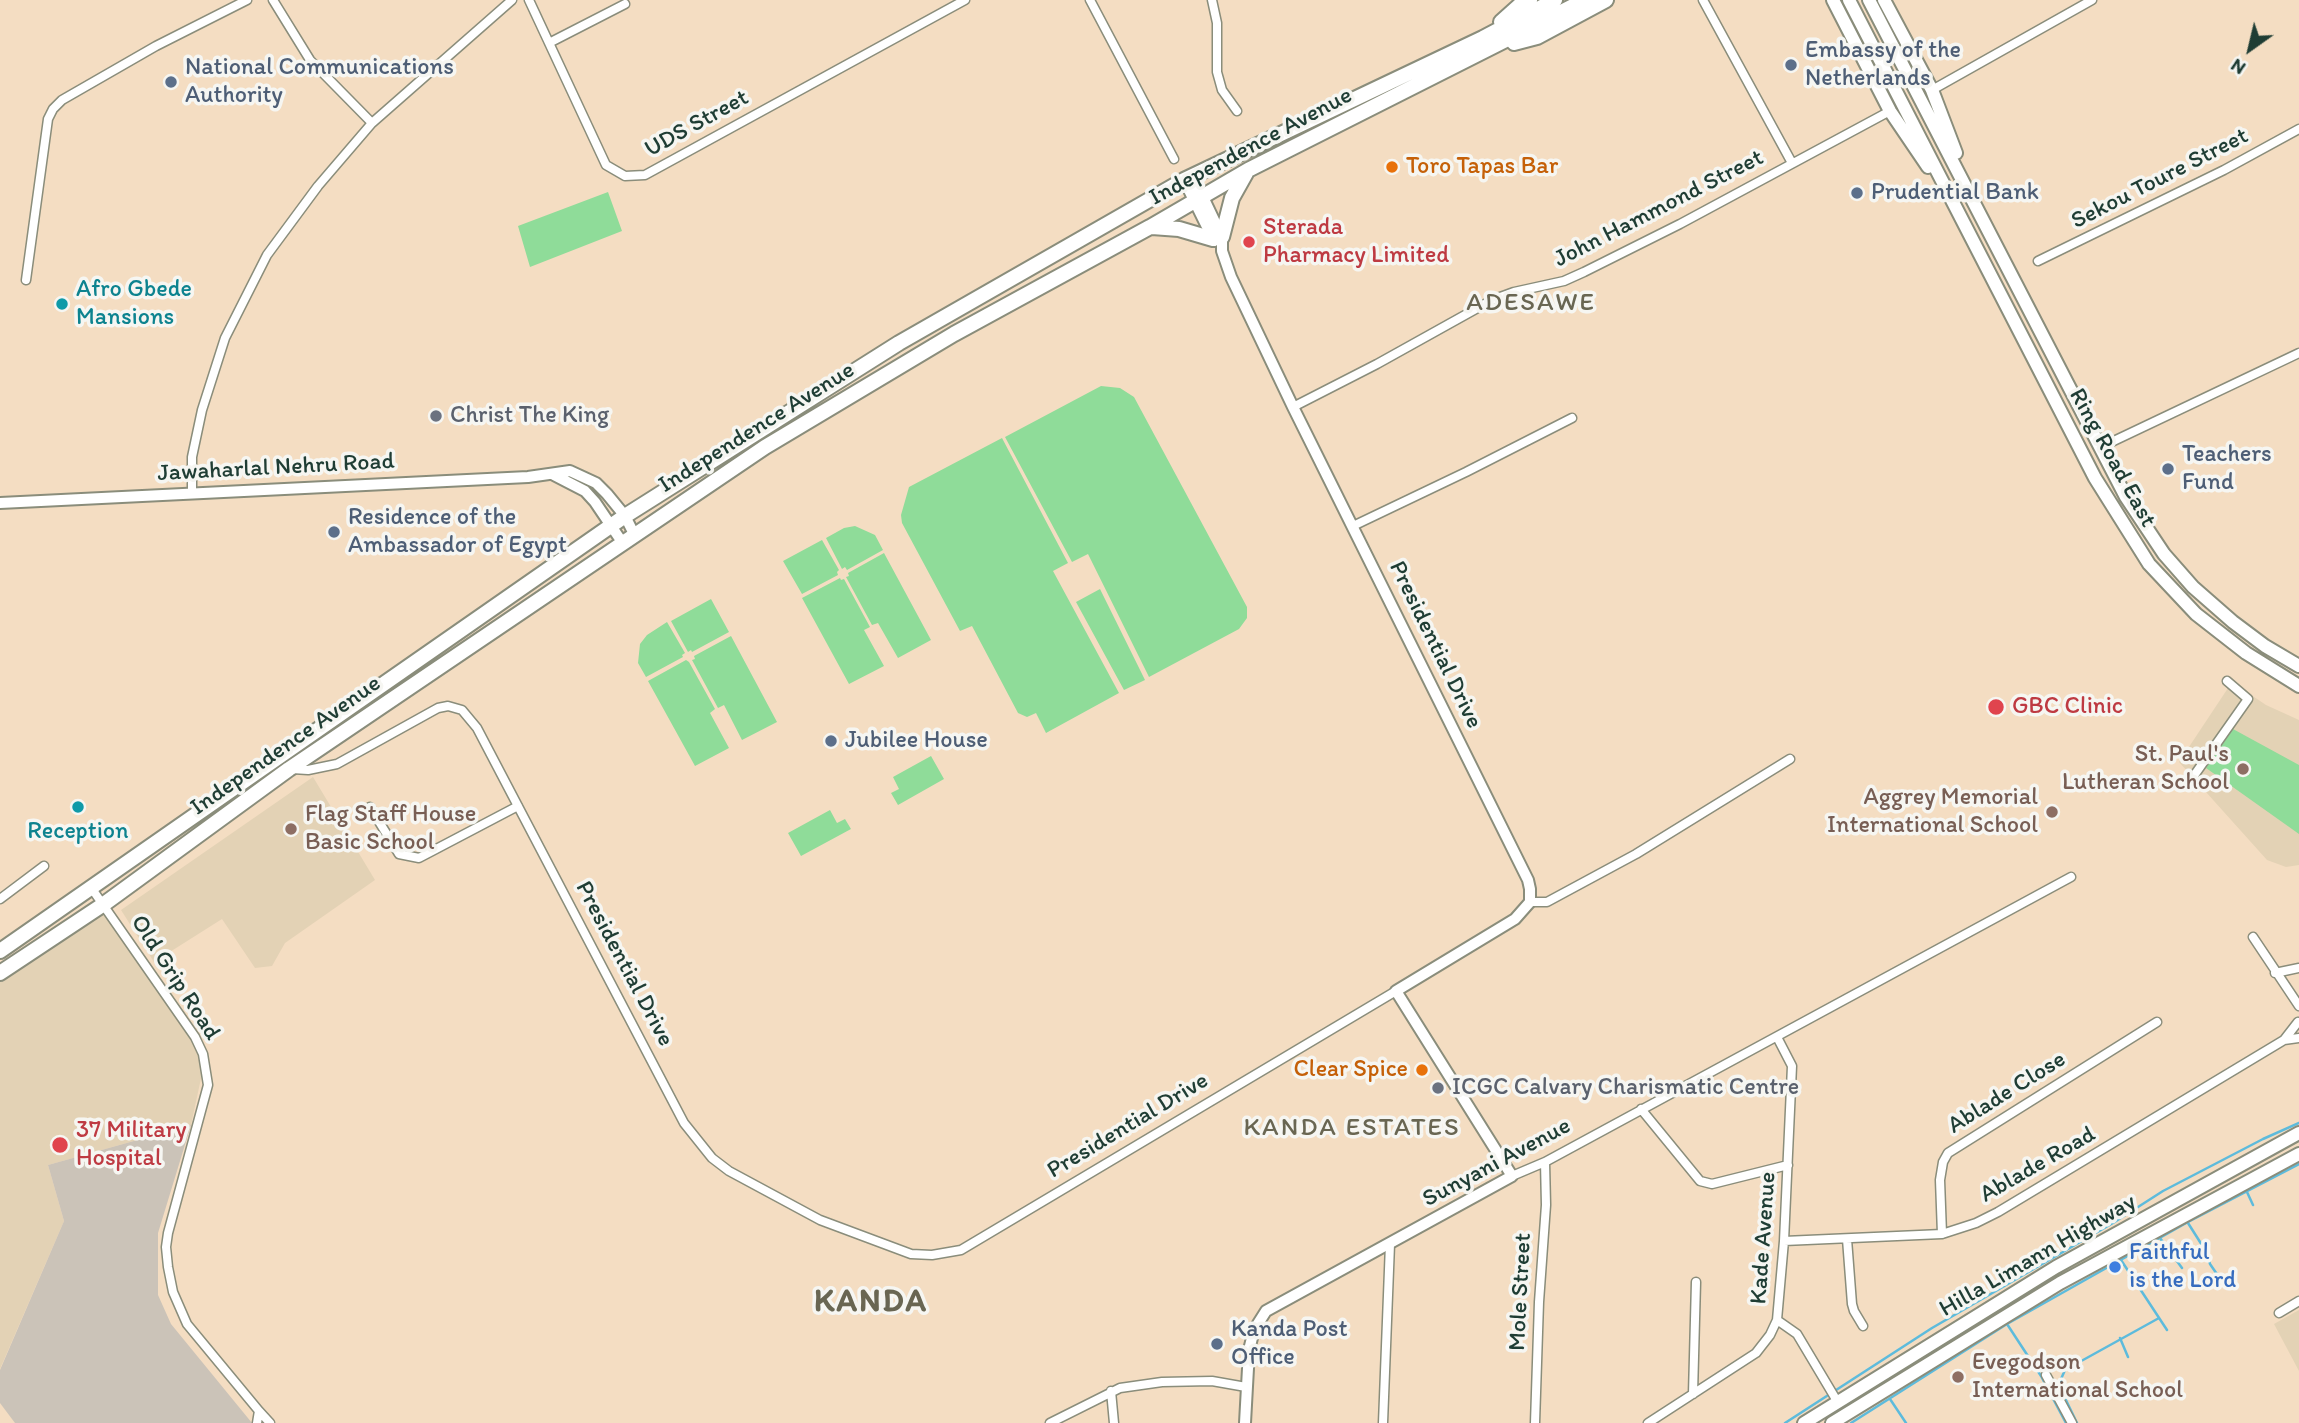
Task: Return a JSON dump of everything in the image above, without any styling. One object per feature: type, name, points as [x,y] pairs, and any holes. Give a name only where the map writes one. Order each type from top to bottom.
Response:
[{"type":"highway","points":[[1486,44],[1521,4],[1530,0]]},
{"type":"highway","name":"Independence Avenue","points":[[0,973],[104,904],[289,769],[765,447],[954,334],[1248,170],[1486,44],[1555,0]]},
{"type":"highway","name":"Independence Avenue","points":[[0,951],[625,516],[899,343],[1188,178],[1585,0]]},
{"type":"highway","points":[[1486,44],[1536,37],[1606,0]]},
{"type":"highway","points":[[1150,227],[1179,229],[1219,242],[1232,198],[1248,170]]},
{"type":"main road","points":[[1833,0],[1890,111],[1912,146],[1952,198]]},
{"type":"main road","points":[[1849,0],[1952,198]]},
{"type":"main road","points":[[1869,0],[2126,497],[2164,554],[2193,587],[2255,638],[2299,666]]},
{"type":"main road","points":[[1884,0],[1945,119],[1969,193]]},
{"type":"main road","name":"Ring Road East","points":[[1952,198],[2095,478],[2149,564],[2196,614],[2246,653],[2299,686]]},
{"type":"main road","points":[[2045,379],[2061,371]]},
{"type":"main road","name":"Hilla Limann Highway","points":[[1804,1423],[2056,1267],[2299,1133]]},
{"type":"main road","name":"Hilla Limann Highway","points":[[1832,1423],[2060,1283],[2299,1154]]},
{"type":"street","points":[[26,280],[48,119],[53,109],[62,100],[156,46],[247,0]]},
{"type":"street","points":[[273,0],[310,60],[372,123]]},
{"type":"street","points":[[192,492],[192,457],[202,410],[225,338],[267,255],[318,186],[372,123],[512,0]]},
{"type":"street","name":"UDS Street","points":[[529,0],[606,165],[625,176],[645,174],[965,0]]},
{"type":"street","points":[[1090,0],[1174,159]]},
{"type":"street","points":[[1212,0],[1217,23],[1217,72],[1222,90],[1237,111]]},
{"type":"street","points":[[1703,0],[1792,163]]},
{"type":"street","points":[[1931,90],[2092,0]]},
{"type":"street","points":[[549,43],[625,4]]},
{"type":"street","name":"John Hammond Street","points":[[1293,407],[1492,300],[1514,292],[1564,281],[1584,272],[1680,224],[1890,111]]},
{"type":"street","name":"Sekou Toure Street","points":[[2038,261],[2224,170],[2299,129]]},
{"type":"street","name":"Presidential Drive","points":[[289,769],[308,770],[337,764],[438,708],[448,706],[462,710],[477,728],[684,1123],[712,1158],[729,1171],[820,1220],[911,1254],[932,1255],[961,1250],[1516,919],[1530,902],[1528,880],[1293,407],[1231,277],[1219,242],[1188,178]]},
{"type":"street","points":[[2101,447],[2299,353]]},
{"type":"street","points":[[1353,526],[1572,418]]},
{"type":"street","name":"Jawaharlal Nehru Road","points":[[0,503],[554,475],[570,471],[585,477],[607,494],[625,516],[628,538]]},
{"type":"street","points":[[554,475],[585,491],[611,526],[628,538]]},
{"type":"street","points":[[2193,777],[2248,699],[2227,681]]},
{"type":"street","points":[[1530,902],[1548,902],[1636,854],[1790,759]]},
{"type":"street","points":[[370,807],[399,854],[419,858],[518,806]]},
{"type":"street","points":[[0,899],[44,866]]},
{"type":"street","name":"Sunyani Avenue","points":[[1245,1423],[1249,1350],[1254,1330],[1266,1311],[1512,1176],[1545,1163],[2071,877]]},
{"type":"street","name":"Old Grip Road","points":[[90,886],[195,1037],[203,1055],[208,1085],[167,1233],[170,1278],[187,1324],[258,1417],[270,1423]]},
{"type":"street","points":[[2253,937],[2299,1006]]},
{"type":"street","points":[[2275,973],[2299,968]]},
{"type":"street","points":[[1396,991],[1512,1176]]},
{"type":"street","name":"Ablade Close","points":[[1942,1234],[1940,1180],[1943,1162],[1948,1153],[2157,1022]]},
{"type":"street","name":"Ablade Road","points":[[1784,1241],[1942,1234],[1976,1223],[2284,1040],[2299,1023]]},
{"type":"street","name":"Kade Avenue","points":[[1648,1423],[1756,1353],[1770,1335],[1777,1320],[1784,1241],[1792,1066],[1777,1037]]},
{"type":"street","name":"Ablade Road","points":[[2284,1040],[2299,1038]]},
{"type":"street","points":[[1641,1109],[1700,1181],[1712,1184],[1788,1165]]},
{"type":"street","name":"Mole Street","points":[[1535,1423],[1546,1205],[1545,1163]]},
{"type":"street","points":[[1847,1239],[1852,1304],[1863,1326]]},
{"type":"street","points":[[1383,1423],[1391,1244]]},
{"type":"street","points":[[1693,1394],[1696,1282]]},
{"type":"street","points":[[2279,1313],[2299,1301]]},
{"type":"street","points":[[1777,1320],[1797,1334],[1837,1401]]},
{"type":"street","points":[[2046,1376],[2072,1423]]},
{"type":"street","points":[[1050,1423],[1111,1391],[1141,1384],[1212,1381],[1246,1387]]},
{"type":"street","points":[[1111,1391],[1114,1423]]},
{"type":"shaded area","name":"St. Paul's Lutheran School","points":[[2232,682],[2266,705],[2299,720],[2299,865],[2286,867],[2267,860],[2179,762]]},
{"type":"shaded area","name":"Flag Staff House Basic School","points":[[313,777],[375,880],[285,943],[272,966],[255,968],[222,919],[154,962],[121,910]]},
{"type":"shaded area","name":"37 Military Hospital","points":[[107,913],[193,1040],[203,1069],[191,1125],[48,1165],[64,1221],[0,1369],[0,982]]},
{"type":"shaded area","points":[[191,1125],[158,1233],[158,1295],[171,1324],[252,1423],[15,1423],[0,1403],[0,1370],[64,1221],[48,1165]]},
{"type":"shaded area","points":[[2299,1310],[2299,1371],[2274,1324]]},
{"type":"green space","points":[[608,192],[622,231],[530,267],[518,226]]},
{"type":"green space","points":[[1101,386],[1120,388],[1134,397],[1247,607],[1247,618],[1239,629],[1149,677],[1088,554],[1072,562],[1005,437]]},
{"type":"green space","points":[[1002,438],[1068,563],[1053,571],[1119,693],[1046,733],[1036,713],[1027,717],[1018,713],[972,626],[960,631],[902,523],[901,515],[909,487]]},
{"type":"green space","points":[[855,526],[875,535],[883,550],[847,570],[845,567],[842,569],[826,538],[844,528]]},
{"type":"green space","points":[[822,540],[839,570],[838,575],[802,594],[783,561]]},
{"type":"green space","points":[[884,553],[931,640],[898,658],[878,623],[872,625],[846,577],[849,576],[848,573]]},
{"type":"green space","points":[[840,578],[844,579],[870,627],[864,630],[884,666],[849,684],[802,598]]},
{"type":"green space","points":[[1100,589],[1145,680],[1124,690],[1076,602]]},
{"type":"green space","points":[[711,599],[729,632],[688,652],[671,621]]},
{"type":"green space","points":[[667,622],[685,653],[683,657],[646,677],[638,663],[640,644],[647,635]]},
{"type":"green space","points":[[731,636],[777,722],[742,740],[724,705],[718,708],[692,660],[695,659],[694,656]]},
{"type":"green space","points":[[686,660],[715,709],[710,713],[729,748],[695,766],[648,681]]},
{"type":"green space","points":[[2233,729],[2299,765],[2299,834],[2206,768]]},
{"type":"green space","points":[[931,756],[944,779],[898,805],[891,793],[899,789],[893,777]]},
{"type":"green space","points":[[830,810],[837,823],[845,819],[851,829],[801,856],[788,833]]},
{"type":"waterway","points":[[1785,1423],[1932,1328],[2163,1191],[2299,1123]]},
{"type":"waterway","points":[[1851,1423],[2007,1324],[2188,1222],[2299,1164]]},
{"type":"waterway","points":[[2247,1192],[2253,1205]]},
{"type":"waterway","points":[[2188,1223],[2221,1280]]},
{"type":"waterway","points":[[2160,1238],[2182,1268]]},
{"type":"waterway","points":[[2121,1260],[2167,1330]]},
{"type":"waterway","points":[[2063,1394],[2061,1379],[2065,1370],[2159,1318]]},
{"type":"waterway","points":[[2007,1324],[2041,1376],[2066,1423]]},
{"type":"waterway","points":[[2120,1338],[2128,1357]]},
{"type":"waterway","points":[[2053,1383],[2058,1385],[2077,1423]]},
{"type":"waterway","points":[[1890,1399],[1906,1423]]},
{"type":"place","name":"Embassy of the Netherlands","points":[[1791,65]]},
{"type":"place","name":"National Communications Authority","points":[[171,82]]},
{"type":"place","name":"Toro Tapas Bar","points":[[1392,167]]},
{"type":"place","name":"Prudential Bank","points":[[1857,193]]},
{"type":"place","name":"Sterada Pharmacy Limited","points":[[1249,242]]},
{"type":"place","name":"Afro Gbede Mansions","points":[[62,304]]},
{"type":"place","name":"Christ The King","points":[[436,416]]},
{"type":"place","name":"Teachers Fund","points":[[2168,469]]},
{"type":"place","name":"Residence of the Ambassador of Egypt","points":[[334,532]]},
{"type":"place","name":"GBC Clinic","points":[[1996,707]]},
{"type":"place","name":"Jubilee House","points":[[831,741]]},
{"type":"place","name":"St. Paul's Lutheran School","points":[[2243,769]]},
{"type":"place","name":"Reception","points":[[78,807]]},
{"type":"place","name":"Aggrey Memorial International School","points":[[2052,812]]},
{"type":"place","name":"Flag Staff House Basic School","points":[[291,829]]},
{"type":"place","name":"Clear Spice","points":[[1422,1070]]},
{"type":"place","name":"ICGC Calvary Charismatic Centre","points":[[1438,1088]]},
{"type":"place","name":"37 Military Hospital","points":[[60,1145]]},
{"type":"place","name":"Faithful is the Lord","points":[[2115,1267]]},
{"type":"place","name":"Kanda Post Office","points":[[1217,1344]]},
{"type":"place","name":"Evegodson International School","points":[[1958,1377]]},
{"type":"district","name":"ADESAWE","points":[[1531,303]]},
{"type":"district","name":"KANDA ESTATES","points":[[1352,1128]]},
{"type":"district","name":"KANDA","points":[[871,1303]]}]
